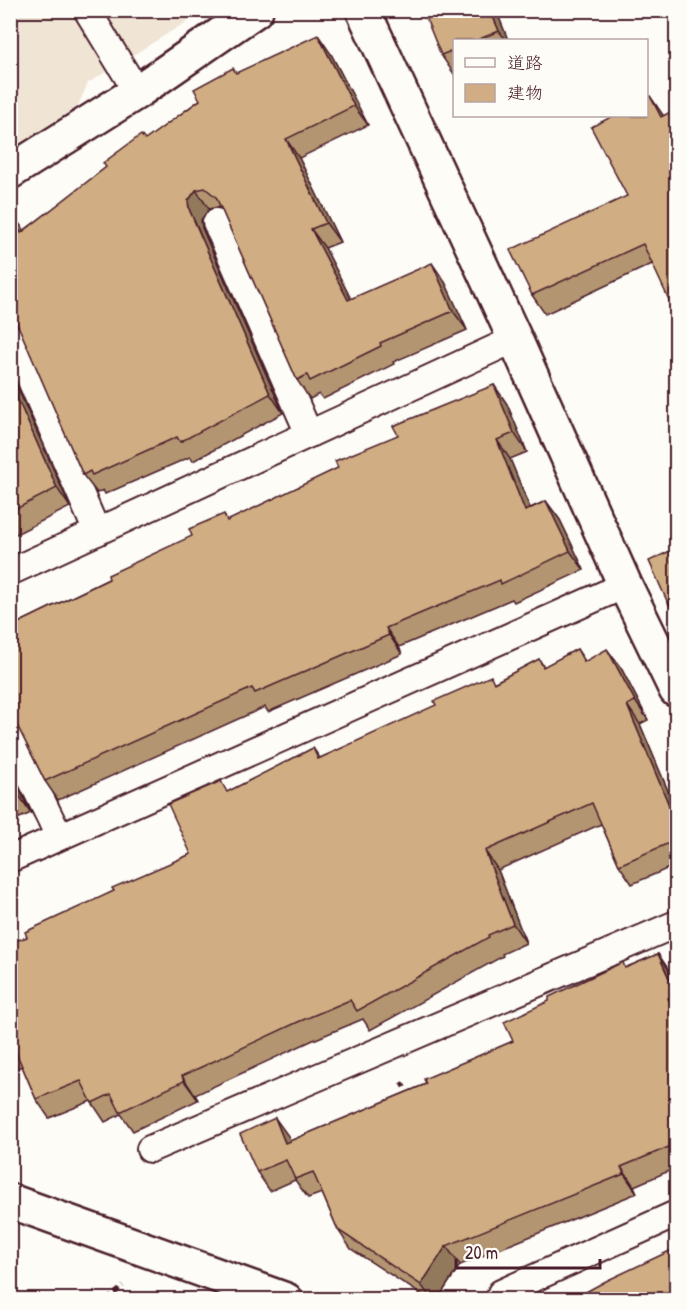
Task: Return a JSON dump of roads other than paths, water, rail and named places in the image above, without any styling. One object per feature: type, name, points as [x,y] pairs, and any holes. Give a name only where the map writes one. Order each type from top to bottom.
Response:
[{"type":"street","points":[[10,172],[137,92],[256,10]]},
{"type":"street","points":[[363,10],[515,339],[625,585],[676,690]]},
{"type":"street","points":[[10,1201],[286,1299]]},
{"type":"lane","points":[[87,10],[137,92]]},
{"type":"lane","points":[[216,222],[309,434]]},
{"type":"lane","points":[[13,339],[97,532]]},
{"type":"lane","points":[[10,572],[515,339]]},
{"type":"lane","points":[[10,859],[625,585]]},
{"type":"lane","points":[[10,736],[59,836]]},
{"type":"lane","points":[[150,1149],[676,924]]},
{"type":"lane","points":[[501,1293],[676,1214]]}]
